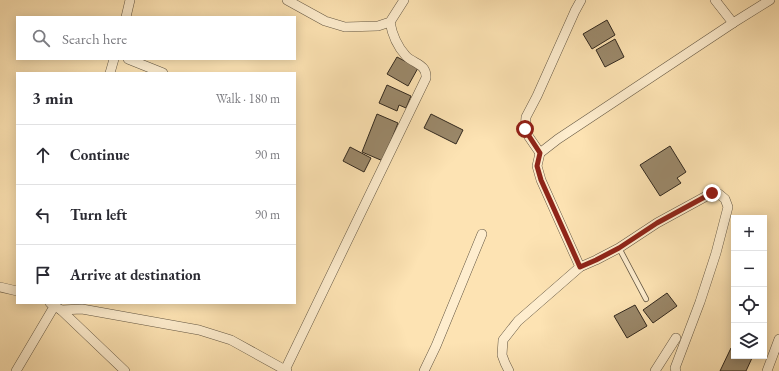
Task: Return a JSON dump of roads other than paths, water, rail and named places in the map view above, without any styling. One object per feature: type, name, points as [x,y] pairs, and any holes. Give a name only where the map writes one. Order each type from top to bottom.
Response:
[{"type":"street","points":[[126,16],[130,0]]},
{"type":"street","points":[[287,0],[325,21],[345,26],[378,26],[390,22],[404,0]]},
{"type":"street","points":[[540,153],[525,129],[526,118],[581,0]]},
{"type":"street","points":[[715,0],[734,23]]},
{"type":"street","points":[[580,267],[541,180],[537,166],[540,153],[558,139],[770,0]]},
{"type":"street","points":[[56,306],[82,309],[199,330],[231,340],[286,370],[426,78],[424,68],[406,56],[396,41],[390,22]]},
{"type":"street","points":[[110,72],[114,60]]},
{"type":"street","points":[[130,60],[160,72]]},
{"type":"street","points":[[509,371],[504,363],[502,355],[503,340],[518,321],[580,267],[619,248],[657,223],[712,193],[719,194],[725,198],[728,207],[716,253],[700,302],[675,368],[676,371]]},
{"type":"street","points":[[424,371],[436,346],[482,234]]},
{"type":"street","points":[[0,287],[16,291]]},
{"type":"street","points":[[16,371],[56,306]]},
{"type":"street","points":[[56,306],[125,371]]},
{"type":"street","points":[[655,371],[676,338]]},
{"type":"street","points":[[767,371],[779,339]]},
{"type":"lane","points":[[619,248],[646,299]]}]
